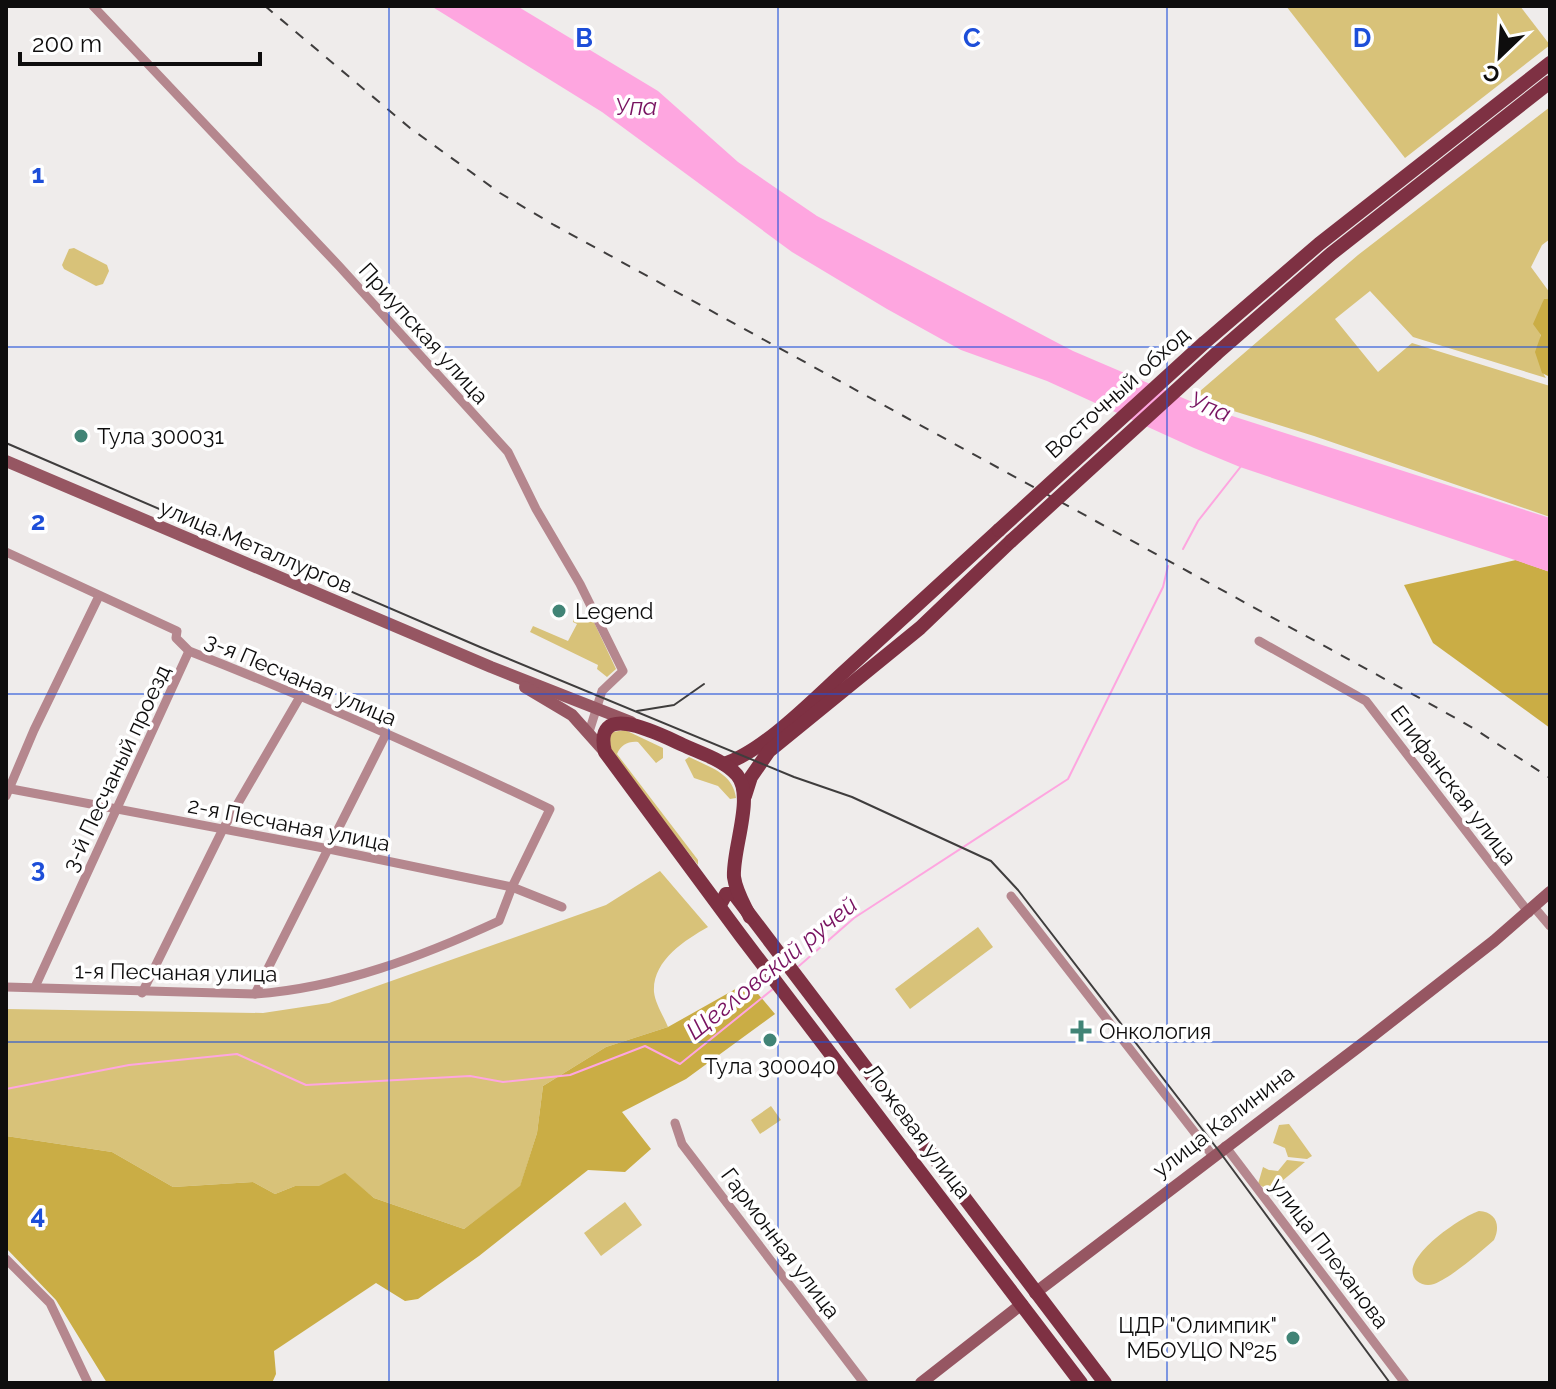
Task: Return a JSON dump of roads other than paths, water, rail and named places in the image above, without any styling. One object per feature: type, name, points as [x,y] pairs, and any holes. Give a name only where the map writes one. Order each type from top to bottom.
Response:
[{"type":"main road","name":"Восточный обход","points":[[724,764],[738,760],[757,747],[814,700],[1204,343],[1319,244],[1550,63]]},
{"type":"main road","name":"Восточный обход","points":[[744,800],[751,777],[769,751],[920,628],[1216,354],[1331,254],[1550,82]]},
{"type":"main road","name":"улица Металлургов","points":[[6,461],[491,667],[638,725]]},
{"type":"main road","name":"улица Металлургов","points":[[491,667],[558,705],[589,732],[605,752]]},
{"type":"main road","points":[[605,752],[604,737],[612,726],[620,723],[638,725],[724,764],[742,784],[744,800]]},
{"type":"main road","name":"Ложевая улица","points":[[605,752],[1081,1383]]},
{"type":"main road","name":"Ложевая улица","points":[[744,800],[734,877],[750,917]]},
{"type":"main road","name":"улица Калинина","points":[[921,1383],[1225,1146],[1366,1041],[1550,892]]},
{"type":"main road","name":"Ложевая улица","points":[[720,905],[726,894],[734,894],[1105,1383]]},
{"type":"main road","points":[[798,1009],[808,1010],[813,1000]]},
{"type":"street","name":"Приупская улица","points":[[93,6],[339,266],[508,452],[623,671],[607,684],[595,707],[589,732]]},
{"type":"street","name":"3-я Песчаная улица","points":[[6,552],[177,631],[176,638],[189,651],[301,695],[438,755],[550,809]]},
{"type":"street","points":[[7,791],[99,596]]},
{"type":"street","name":"Епифанская улица","points":[[1259,641],[1366,701],[1531,909],[1550,926]]},
{"type":"street","name":"3-й Песчаный проезд","points":[[35,987],[189,651]]},
{"type":"street","points":[[142,993],[223,829],[301,695]]},
{"type":"street","points":[[255,994],[386,734]]},
{"type":"street","name":"2-я Песчаная улица","points":[[7,791],[329,849],[512,887],[562,907]]},
{"type":"street","name":"1-я Песчаная улица","points":[[6,987],[255,994],[295,991],[392,964],[443,947],[499,921],[550,809]]},
{"type":"street","points":[[1011,896],[1213,1156]]},
{"type":"street","name":"Гармонная улица","points":[[675,1123],[682,1144],[864,1383]]},
{"type":"street","name":"улица Плеханова","points":[[1225,1146],[1405,1383]]},
{"type":"street","points":[[6,1259],[50,1303],[88,1383]]},
{"type":"water","name":"Упа","points":[[431,6],[517,6],[658,91],[738,162],[817,216],[1073,351],[1204,407],[1550,518],[1550,572],[1240,467],[1047,381],[961,350],[792,252],[602,112]]},
{"type":"waterway","name":"Щегловский ручей","points":[[1183,549],[1198,521],[1242,465]]},
{"type":"waterway","name":"Щегловский ручей","points":[[799,966],[854,918],[1068,779],[1163,587],[1168,566]]},
{"type":"waterway","name":"Щегловский ручей","points":[[6,1089],[129,1065],[237,1054],[306,1085],[470,1076],[503,1082],[570,1075],[645,1046],[680,1064],[773,989]]},
{"type":"tram line","points":[[6,443],[480,647],[794,777],[852,797],[991,861],[1018,890],[1219,1151],[1390,1383]]},
{"type":"tram line","points":[[637,711],[674,705],[704,684]]},
{"type":"railway","points":[[265,6],[410,128],[500,193],[1425,701],[1550,778]]},
{"type":"place","name":"Тула 300031","points":[[81,436]]},
{"type":"place","name":"Legend","points":[[559,611]]},
{"type":"place","name":"Онкология","points":[[1081,1031]]},
{"type":"place","name":"Тула 300040","points":[[770,1040]]},
{"type":"place","name":"ЦДР \"Олимпик\" МБОУЦО №25","points":[[1293,1338]]}]
